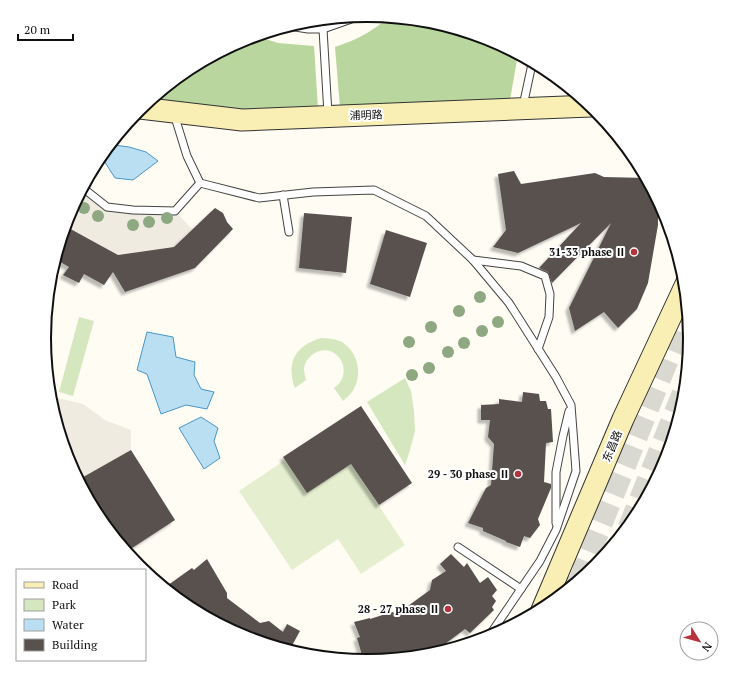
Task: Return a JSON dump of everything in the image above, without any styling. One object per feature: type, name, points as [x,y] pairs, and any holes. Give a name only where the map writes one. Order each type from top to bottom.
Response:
[{"type":"main road","name":"浦明路","points":[[150,109],[242,120],[582,106]]},
{"type":"main road","name":"东昌路","points":[[546,600],[623,419],[681,295]]},
{"type":"lane","points":[[304,28],[323,30],[340,24]]},
{"type":"lane","points":[[323,30],[328,117]]},
{"type":"lane","points":[[523,109],[531,67]]},
{"type":"lane","points":[[173,112],[187,156],[200,183]]},
{"type":"lane","points":[[88,192],[107,207],[133,210],[175,211],[200,183]]},
{"type":"lane","points":[[200,183],[259,198],[313,192],[374,190],[426,216],[473,260],[509,303],[556,377],[571,405],[576,471],[556,530],[540,561],[493,629]]},
{"type":"lane","points":[[283,195],[289,232]]},
{"type":"lane","points":[[473,260],[521,266],[545,276],[550,294],[550,317],[538,349]]},
{"type":"lane","points":[[556,530],[556,472],[571,405]]},
{"type":"lane","points":[[458,547],[521,589]]},
{"type":"green space","points":[[382,23],[429,28],[489,46],[517,60],[510,100],[340,108],[335,47],[364,35]]},
{"type":"green space","points":[[266,39],[278,43],[314,46],[318,109],[244,111],[159,101],[175,87],[209,64],[246,46]]},
{"type":"green space","points":[[79,317],[94,321],[73,396],[59,392]]},
{"type":"green space","points":[[321,338],[342,342],[348,347],[356,358],[358,372],[355,386],[352,392],[343,401],[334,388],[342,379],[344,371],[342,362],[334,353],[330,351],[326,350],[317,352],[307,360],[304,368],[306,380],[295,388],[292,379],[292,363],[295,356],[299,350],[312,341]]},
{"type":"green space","points":[[405,378],[411,391],[415,431],[405,465],[367,402]]},
{"type":"green space","points":[[285,460],[307,493],[351,464],[405,545],[361,574],[338,539],[292,570],[239,491]]},
{"type":"shaded area","points":[[88,192],[107,207],[175,211],[192,229],[174,247],[118,255],[71,229]]},
{"type":"shaded area","points":[[57,398],[83,404],[105,420],[131,430],[131,450],[85,476],[83,476],[75,460]]},
{"type":"water","points":[[117,145],[146,152],[158,161],[133,180],[115,178],[105,162]]},
{"type":"water","points":[[147,332],[173,337],[176,357],[195,362],[194,375],[201,389],[214,392],[207,409],[186,405],[161,414],[147,374],[137,370]]},
{"type":"water","points":[[201,417],[218,428],[214,441],[220,458],[204,469],[179,428]]},
{"type":"building","name":"31-33 phase Ⅱ","points":[[514,171],[521,184],[595,173],[604,177],[641,178],[658,213],[658,225],[648,283],[637,309],[618,328],[604,312],[575,331],[569,308],[611,223],[552,283],[548,272],[539,268],[581,223],[518,253],[493,247],[506,230],[498,174]]},
{"type":"building","points":[[215,208],[223,213],[227,222],[233,229],[195,268],[125,292],[113,272],[104,285],[84,274],[79,283],[63,275],[69,267],[61,262],[71,229],[118,255],[174,247]]},
{"type":"building","points":[[304,213],[352,217],[346,273],[299,268]]},
{"type":"building","points":[[386,230],[427,243],[410,297],[370,284]]},
{"type":"building","name":"29 - 30 phase Ⅱ","points":[[523,392],[539,394],[540,401],[546,401],[548,409],[551,409],[553,442],[546,443],[544,482],[551,484],[551,488],[538,519],[540,525],[530,538],[524,536],[520,547],[483,531],[483,528],[468,523],[486,488],[491,485],[494,444],[488,437],[490,420],[481,420],[481,405],[499,404],[499,399],[522,402]]},
{"type":"building","points":[[361,406],[412,483],[379,505],[351,464],[307,493],[283,457]]},
{"type":"building","points":[[131,450],[175,520],[131,548],[104,514],[93,497],[83,477]]},
{"type":"building","name":"28 - 27 phase Ⅱ","points":[[451,554],[464,567],[467,563],[480,583],[488,577],[497,590],[492,596],[496,601],[492,607],[494,610],[470,633],[465,629],[443,646],[409,652],[362,655],[357,638],[360,637],[354,622],[392,612],[397,614],[430,590],[432,580],[446,571],[440,564]]},
{"type":"building","points":[[207,559],[227,593],[227,598],[260,623],[269,621],[283,632],[287,624],[300,631],[292,646],[246,631],[209,613],[169,585],[192,568],[194,570]]},
{"type":"tunnel","points":[[584,568],[683,321]]},
{"type":"tunnel","points":[[638,503],[675,410]]},
{"type":"tunnel","points":[[570,581],[581,563]]},
{"type":"place","name":"31-33 phase Ⅱ","points":[[634,252]]},
{"type":"place","name":"29 - 30 phase Ⅱ","points":[[518,474]]},
{"type":"place","name":"28 - 27 phase Ⅱ","points":[[448,609]]}]
